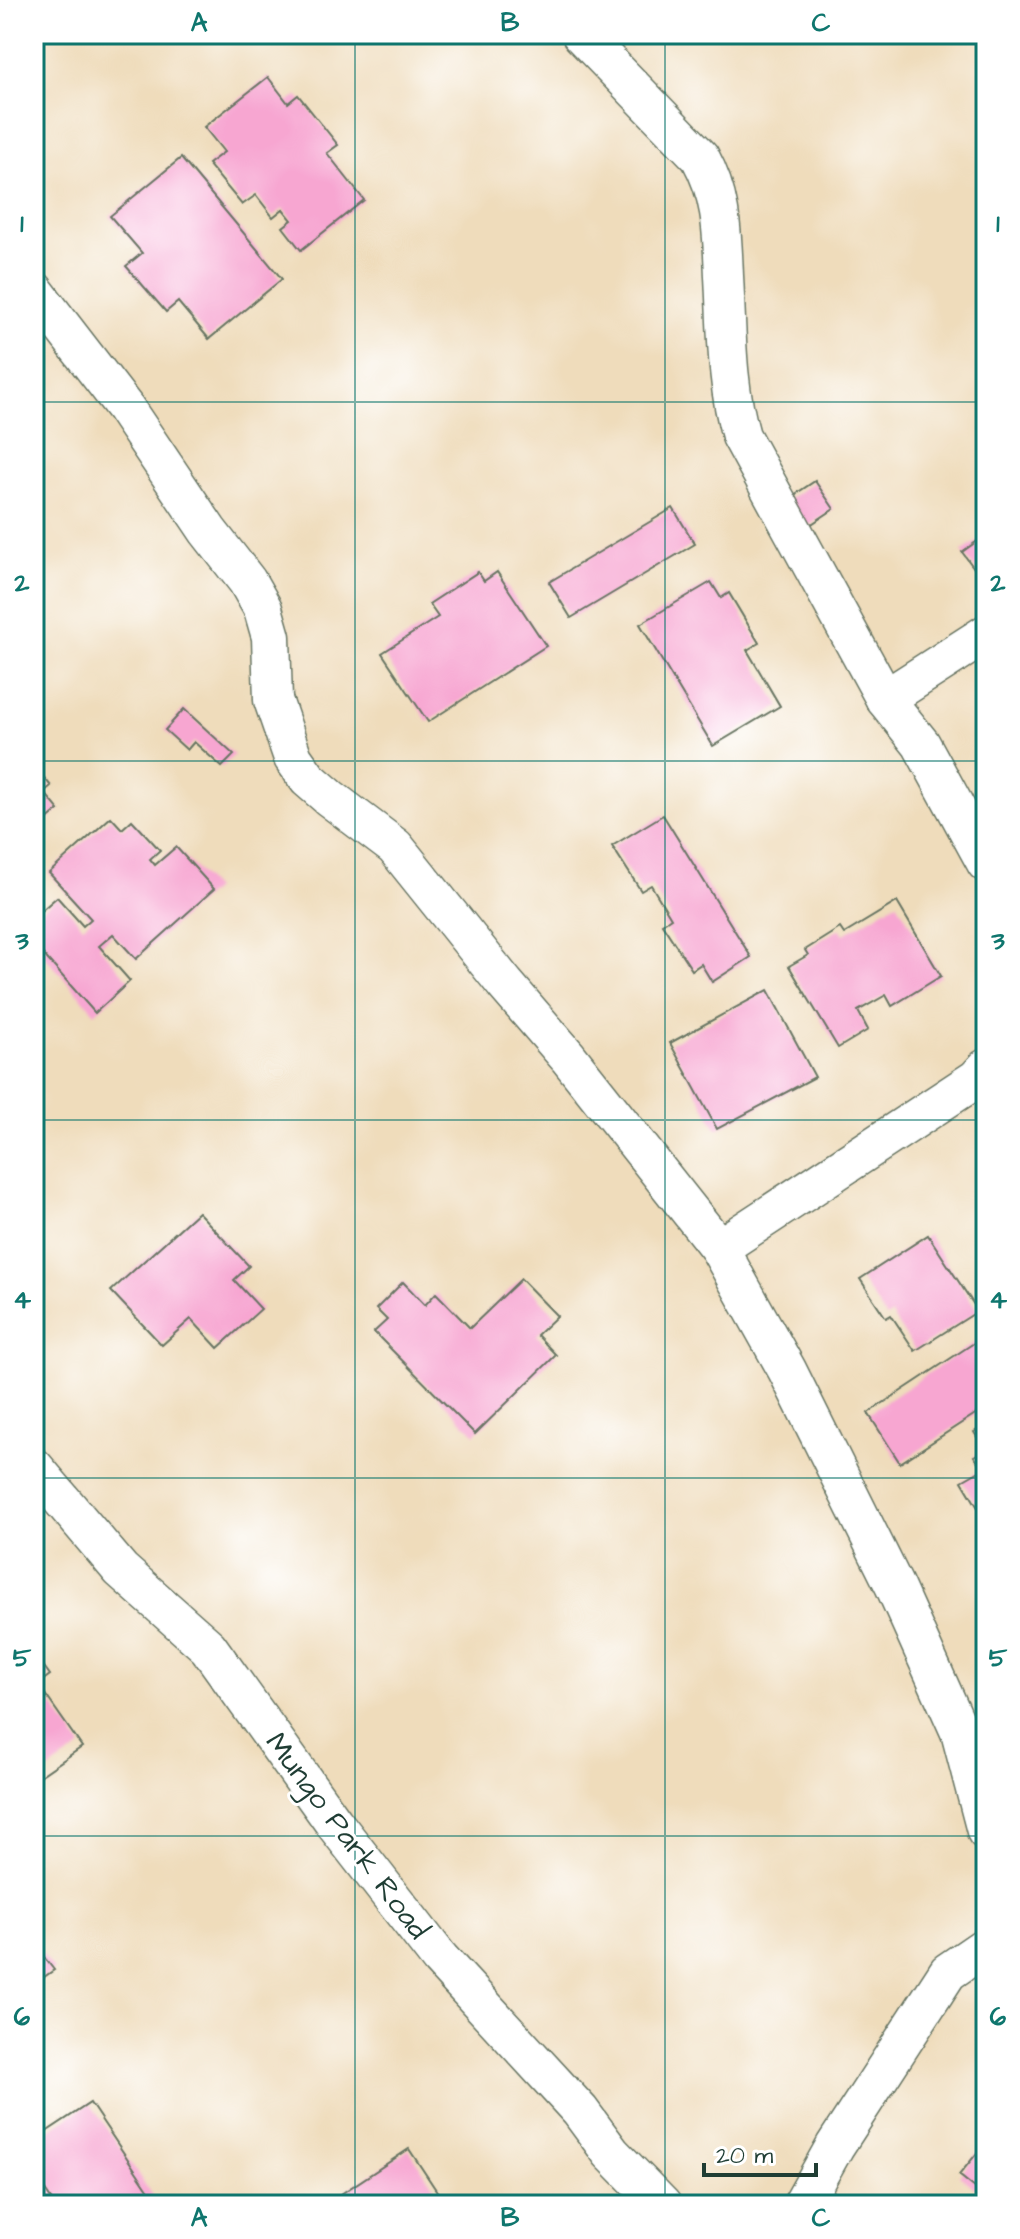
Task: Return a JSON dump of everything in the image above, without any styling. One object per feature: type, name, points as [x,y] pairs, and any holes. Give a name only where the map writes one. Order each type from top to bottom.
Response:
[{"type":"street","points":[[581,34],[700,157],[713,181],[721,213],[729,368],[741,436],[885,699],[921,744],[986,863]]},
{"type":"street","points":[[34,290],[125,408],[208,531],[247,581],[263,609],[271,637],[273,700],[293,758],[308,779],[395,847],[568,1057],[719,1248],[787,1370],[894,1585],[960,1732],[986,1831]]},
{"type":"street","points":[[885,699],[986,634]]},
{"type":"street","points":[[719,1248],[976,1079],[986,1068]]},
{"type":"street","name":"Mungo Park Road","points":[[34,1467],[121,1570],[208,1647],[334,1823],[440,1959],[580,2111],[611,2153],[662,2205]]},
{"type":"street","points":[[802,2205],[857,2110],[948,1972],[986,1946]]},
{"type":"building","points":[[268,77],[288,103],[298,95],[338,145],[327,153],[364,200],[301,250],[283,227],[292,220],[283,209],[273,217],[256,195],[242,205],[208,164],[224,152],[204,127]]},
{"type":"building","points":[[181,158],[282,279],[209,339],[178,302],[166,312],[126,266],[142,253],[110,216]]},
{"type":"building","points":[[815,481],[834,509],[804,529],[785,501]]},
{"type":"building","points":[[673,508],[695,544],[571,618],[549,582]]},
{"type":"building","points":[[986,535],[986,584],[962,552]]},
{"type":"building","points":[[478,572],[484,581],[497,572],[546,646],[428,722],[382,653],[438,617],[429,604]]},
{"type":"building","points":[[711,582],[721,598],[729,593],[759,643],[747,650],[780,706],[713,746],[640,624]]},
{"type":"building","points":[[184,709],[234,755],[222,767],[194,742],[187,750],[165,730]]},
{"type":"building","points":[[34,766],[51,786],[44,792],[59,810],[34,831]]},
{"type":"building","points":[[663,815],[751,957],[712,982],[701,964],[692,970],[662,924],[671,918],[651,885],[641,891],[612,846]]},
{"type":"building","points":[[111,817],[122,829],[132,820],[160,850],[150,859],[155,865],[176,847],[214,889],[136,959],[113,934],[99,946],[130,981],[95,1013],[34,944],[34,917],[57,897],[83,926],[91,919],[49,873]]},
{"type":"building","points":[[897,902],[941,976],[892,1006],[886,995],[858,1011],[868,1030],[838,1048],[789,966],[808,955],[805,950],[840,928],[844,934]]},
{"type":"building","points":[[768,990],[815,1077],[717,1129],[670,1043]]},
{"type":"building","points":[[198,1212],[249,1266],[234,1280],[261,1309],[218,1348],[191,1319],[162,1345],[111,1291]]},
{"type":"building","points":[[928,1235],[978,1311],[915,1351],[891,1315],[886,1318],[860,1279]]},
{"type":"building","points":[[521,1279],[557,1316],[537,1335],[556,1355],[475,1434],[374,1332],[387,1320],[376,1309],[403,1282],[425,1305],[436,1293],[470,1328]]},
{"type":"building","points":[[986,1335],[986,1407],[900,1463],[868,1413]]},
{"type":"building","points":[[986,1425],[986,1521],[962,1481],[983,1469],[974,1456],[985,1450],[974,1432]]},
{"type":"building","points":[[34,1653],[50,1675],[38,1684],[82,1747],[34,1780]]},
{"type":"building","points":[[34,1944],[54,1970],[34,1984]]},
{"type":"building","points":[[90,2103],[156,2201],[150,2205],[55,2205],[34,2174],[34,2170],[42,2165],[34,2153],[34,2140]]},
{"type":"building","points":[[986,2142],[986,2197],[959,2175]]},
{"type":"building","points":[[409,2149],[446,2205],[336,2205],[332,2200]]}]
